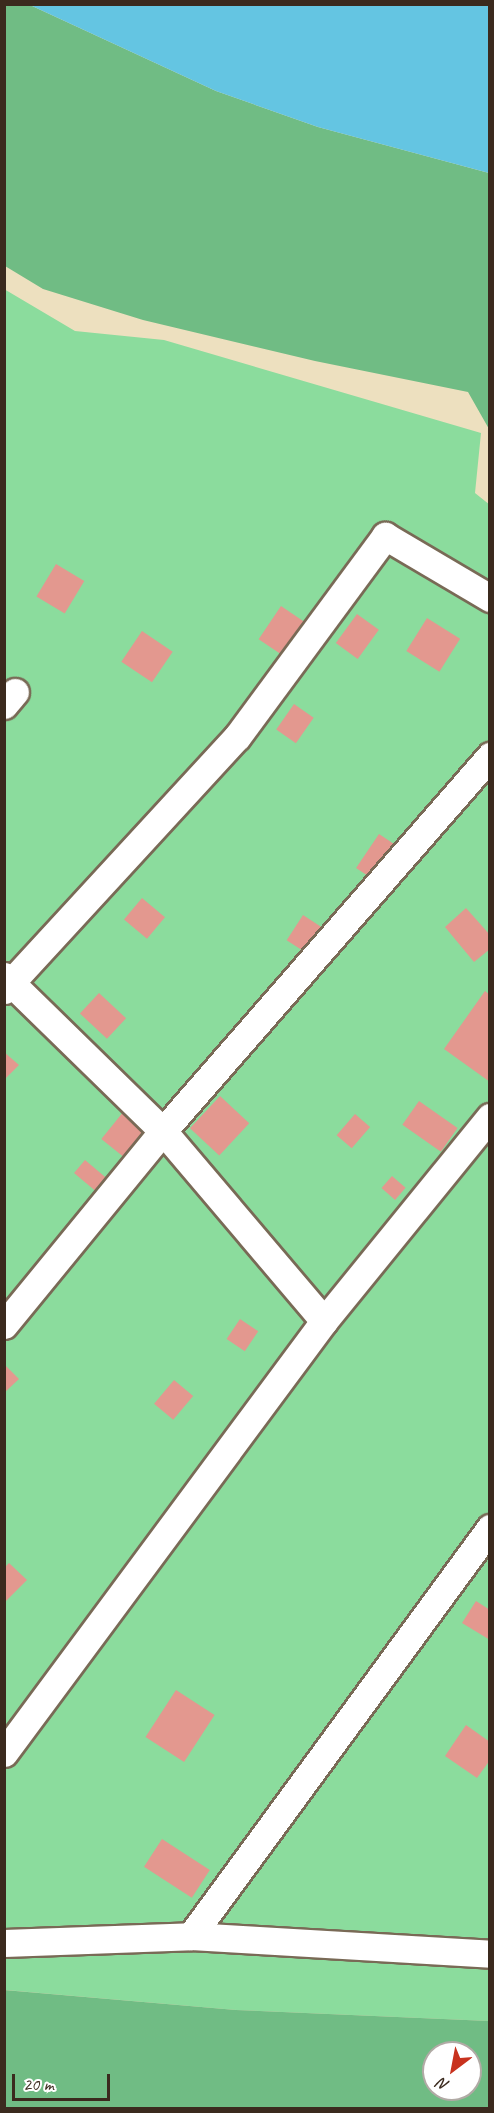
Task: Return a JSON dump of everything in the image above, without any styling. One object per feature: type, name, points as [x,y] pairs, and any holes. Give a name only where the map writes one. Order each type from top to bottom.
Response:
[{"type":"street","points":[[324,1321],[163,1131],[7,983],[237,737],[385,537],[489,598]]},
{"type":"street","points":[[4,1325],[163,1131],[489,756]]},
{"type":"street","points":[[4,1753],[324,1321],[489,1117]]},
{"type":"street","points":[[191,1936],[489,1528]]},
{"type":"street","points":[[4,1943],[191,1936],[489,1954]]},
{"type":"green space","points":[[4,5],[30,5],[216,91],[318,127],[489,173],[489,429],[468,392],[315,361],[143,320],[43,289],[5,266]]},
{"type":"green space","points":[[4,289],[75,331],[164,340],[481,433],[475,493],[490,505],[489,2021],[236,2010],[5,1990]]},
{"type":"green space","points":[[4,1990],[236,2010],[489,2021],[489,2108],[5,2108]]},
{"type":"water","points":[[30,5],[489,5],[489,173],[318,127],[216,91]]},
{"type":"building","points":[[56,564],[84,581],[65,614],[36,597]]},
{"type":"building","points":[[281,606],[311,626],[288,659],[259,639]]},
{"type":"building","points":[[357,614],[379,630],[358,659],[336,643]]},
{"type":"building","points":[[427,618],[460,639],[439,672],[406,651]]},
{"type":"building","points":[[142,631],[173,652],[152,682],[121,662]]},
{"type":"building","points":[[294,704],[314,718],[296,743],[276,729]]},
{"type":"building","points":[[379,834],[398,847],[375,881],[356,868]]},
{"type":"building","points":[[142,898],[165,917],[147,939],[124,919]]},
{"type":"building","points":[[466,908],[490,935],[490,949],[474,962],[445,927]]},
{"type":"building","points":[[303,915],[329,932],[313,957],[287,940]]},
{"type":"building","points":[[485,991],[490,995],[490,1082],[444,1049]]},
{"type":"building","points":[[99,993],[126,1018],[107,1039],[80,1013]]},
{"type":"building","points":[[4,1052],[19,1065],[4,1080]]},
{"type":"building","points":[[220,1096],[249,1123],[219,1155],[190,1128]]},
{"type":"building","points":[[419,1101],[458,1128],[441,1152],[402,1125]]},
{"type":"building","points":[[124,1111],[149,1131],[126,1159],[101,1139]]},
{"type":"building","points":[[355,1114],[370,1127],[352,1148],[337,1135]]},
{"type":"building","points":[[85,1160],[110,1181],[99,1194],[74,1173]]},
{"type":"building","points":[[392,1176],[406,1188],[395,1200],[382,1188]]},
{"type":"building","points":[[240,1319],[258,1331],[245,1351],[227,1339]]},
{"type":"building","points":[[4,1364],[19,1379],[4,1393]]},
{"type":"building","points":[[174,1380],[193,1396],[173,1420],[154,1404]]},
{"type":"building","points":[[9,1563],[27,1580],[4,1603],[4,1568]]},
{"type":"building","points":[[476,1601],[490,1610],[490,1640],[462,1623]]},
{"type":"building","points":[[176,1690],[215,1715],[184,1762],[146,1737]]},
{"type":"building","points":[[466,1725],[490,1742],[490,1760],[477,1778],[445,1756]]},
{"type":"building","points":[[162,1839],[210,1870],[192,1898],[144,1867]]}]
